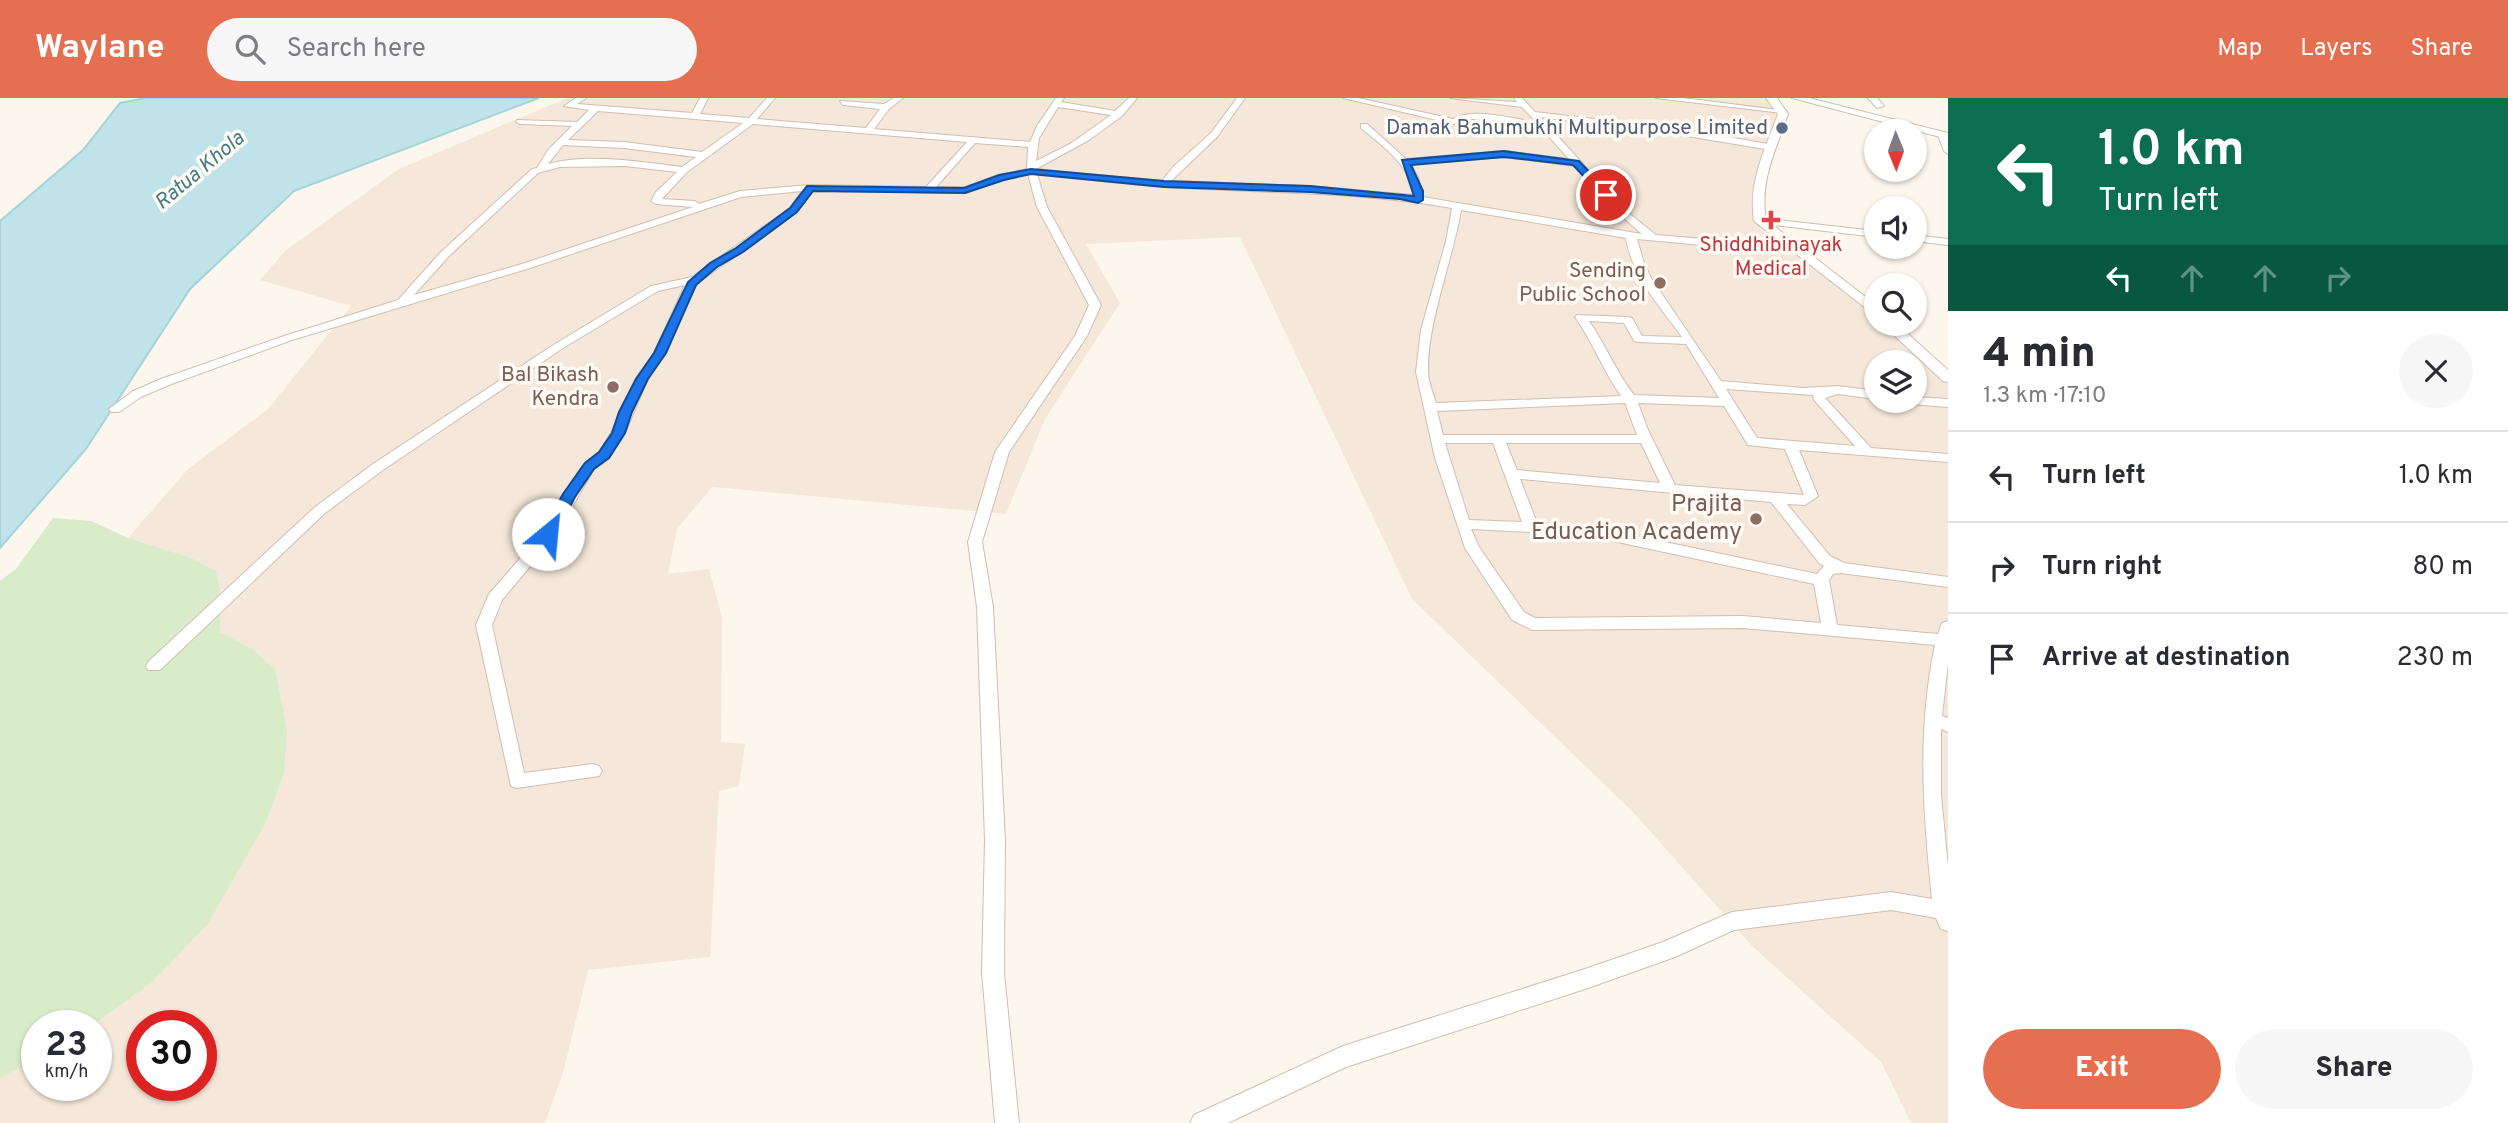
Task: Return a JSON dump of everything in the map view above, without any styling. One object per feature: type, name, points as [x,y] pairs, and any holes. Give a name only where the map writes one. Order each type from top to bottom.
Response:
[{"type":"street","points":[[582,98],[568,106],[595,109],[662,108],[695,116],[1033,145]]},
{"type":"street","points":[[695,116],[705,98]]},
{"type":"street","points":[[705,204],[656,201],[659,194],[684,170],[751,121],[771,98]]},
{"type":"street","points":[[868,131],[886,107],[899,98]]},
{"type":"street","points":[[116,409],[137,394],[165,382],[288,338],[617,237],[705,204],[761,191],[810,188],[965,190],[1031,169],[1066,153],[1119,114],[1133,98]]},
{"type":"street","points":[[1164,184],[1175,169],[1214,135],[1241,98]]},
{"type":"street","points":[[1347,98],[1454,122],[1463,117],[1474,117],[1545,126]]},
{"type":"street","points":[[1454,98],[1526,105]]},
{"type":"street","points":[[1518,98],[1622,212],[1653,238]]},
{"type":"street","points":[[1660,98],[1778,102],[1771,147],[1758,177],[1756,204],[1760,221],[1864,303]]},
{"type":"street","points":[[1797,98],[1945,136],[1948,150]]},
{"type":"street","points":[[1872,98],[1880,106]]},
{"type":"street","points":[[1007,1123],[993,974],[995,841],[986,613],[975,542],[1002,452],[1081,336],[1095,305],[1088,285],[1044,214],[1031,169],[1033,145],[1047,113],[1058,101],[1119,114]]},
{"type":"street","points":[[819,127],[840,106],[886,107]]},
{"type":"street","points":[[541,169],[544,160],[577,124],[595,109]]},
{"type":"street","points":[[1535,114],[1687,133],[1771,147]]},
{"type":"street","points":[[520,121],[577,124]]},
{"type":"street","points":[[1364,126],[1405,162],[1419,191],[1418,200]]},
{"type":"street","points":[[927,191],[973,140]]},
{"type":"street","points":[[561,142],[624,145],[702,155]]},
{"type":"street","points":[[1405,162],[1474,159],[1504,154],[1576,163]]},
{"type":"street","points":[[402,302],[445,254],[511,191],[541,169],[559,164],[625,163],[684,170]]},
{"type":"street","points":[[1031,169],[1164,184],[1310,189],[1400,196],[1631,236],[1787,242]]},
{"type":"street","points":[[593,771],[517,781],[484,625],[495,598],[548,534],[589,466],[604,455],[618,433],[642,379],[660,353],[687,290],[695,280],[793,210],[810,188]]},
{"type":"street","points":[[1202,1123],[1343,1057],[1588,978],[1668,950],[1732,921],[1891,901],[1945,916],[1930,801],[1946,634],[1830,631],[1743,622],[1532,624],[1518,615],[1472,548],[1438,439],[1422,372],[1427,330],[1451,241],[1457,207]]},
{"type":"street","points":[[1760,221],[1864,233]]},
{"type":"street","points":[[1631,236],[1632,249],[1647,278],[1753,442],[1865,449],[1948,458]]},
{"type":"street","points":[[1927,240],[1948,242]]},
{"type":"street","points":[[154,666],[320,510],[378,467],[559,346],[655,288],[695,280]]},
{"type":"street","points":[[1671,489],[1630,399],[1612,375],[1594,336],[1581,317],[1628,320],[1638,340],[1690,341]]},
{"type":"street","points":[[1902,336],[1948,378]]},
{"type":"street","points":[[1717,384],[1802,392],[1864,394]]},
{"type":"street","points":[[1827,391],[1818,397],[1865,449]]},
{"type":"street","points":[[1432,407],[1630,399],[1726,402]]},
{"type":"street","points":[[1927,402],[1948,403]]},
{"type":"street","points":[[1498,438],[1531,527]]},
{"type":"street","points":[[1438,439],[1647,439]]},
{"type":"street","points":[[1511,474],[1805,501],[1811,496],[1791,446]]},
{"type":"street","points":[[1775,498],[1825,560],[1841,568]]},
{"type":"street","points":[[1461,519],[1608,535],[1821,580]]},
{"type":"street","points":[[1830,631],[1821,580],[1828,570],[1841,568],[1948,582]]},
{"type":"shaded area","points":[[567,98],[1771,98],[1783,111],[1760,178],[1760,220],[1864,304],[1864,336],[1900,336],[1916,350],[1864,350],[1864,413],[1927,413],[1927,360],[1948,379],[1948,1123],[1911,1123],[1881,1062],[1753,947],[1633,812],[1412,599],[1240,237],[1086,244],[1120,303],[1045,419],[1006,514],[712,487],[677,529],[668,574],[709,569],[722,617],[721,742],[745,744],[739,786],[719,791],[710,957],[588,970],[563,1073],[545,1123],[0,1123],[0,1078],[21,1067],[21,1101],[112,1101],[112,1011],[150,984],[251,648],[220,632],[221,597],[189,557],[128,538],[188,469],[268,409],[351,306],[260,280],[286,250],[399,169]]},
{"type":"green space","points":[[53,518],[91,521],[128,538],[189,557],[216,571],[221,597],[220,632],[251,648],[275,669],[287,731],[284,773],[265,824],[207,925],[150,984],[112,1011],[21,1010],[21,1067],[0,1078],[0,581],[16,569]]},
{"type":"water","name":"Ratua Khola","points":[[146,98],[539,98],[294,191],[190,289],[86,449],[0,548],[0,221],[83,150],[120,103]]},
{"type":"place","name":"Damak Bahumukhi Multipurpose Limited","points":[[1782,128]]},
{"type":"place","name":"Shiddhibinayak Medical","points":[[1771,220]]},
{"type":"place","name":"Sending Public School","points":[[1660,283]]},
{"type":"place","name":"Bal Bikash Kendra","points":[[613,387]]},
{"type":"place","name":"Prajita Education Academy","points":[[1756,519]]},
{"type":"route","points":[[548,534],[589,466],[604,455],[618,433],[625,412],[642,379],[660,353],[691,284],[713,265],[739,250],[793,210],[810,188],[965,190],[1002,177],[1031,172],[1164,184],[1310,189],[1400,196],[1418,200],[1419,191],[1405,162],[1474,159],[1504,154],[1576,163],[1606,195]]}]
